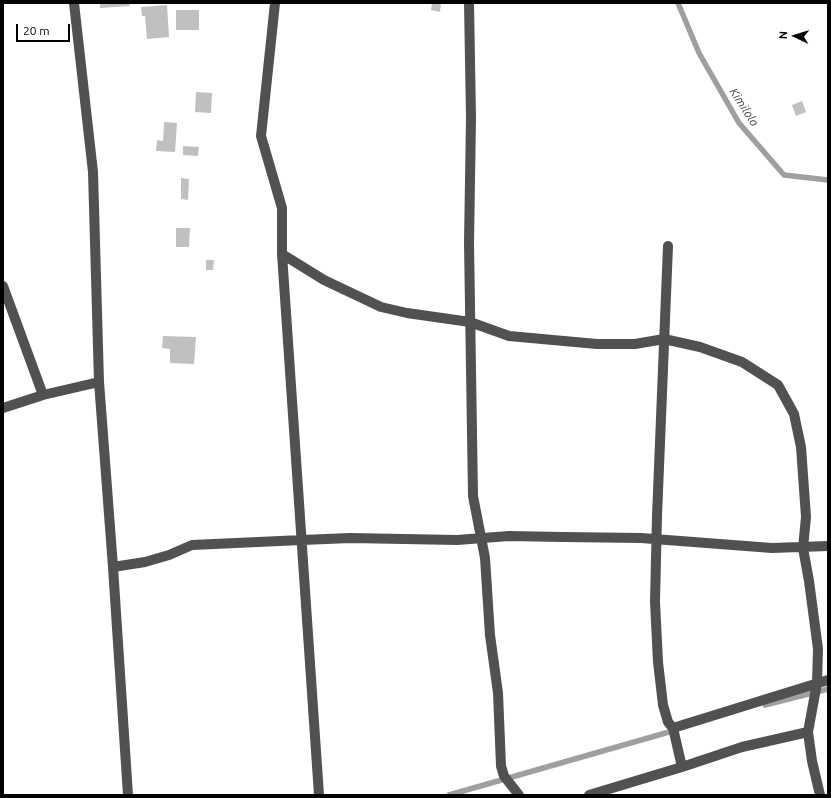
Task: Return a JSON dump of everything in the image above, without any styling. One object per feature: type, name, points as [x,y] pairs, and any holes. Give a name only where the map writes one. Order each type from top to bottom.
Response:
[{"type":"street","points":[[74,3],[93,172],[99,382],[128,795]]},
{"type":"street","points":[[275,3],[261,136],[282,208],[282,254],[319,795]]},
{"type":"street","points":[[469,3],[471,118],[469,217],[473,496],[485,558],[490,635],[498,693],[501,766],[504,776],[519,795]]},
{"type":"street","points":[[668,246],[656,539],[655,602],[658,662],[665,716],[673,728],[682,767]]},
{"type":"street","points":[[282,254],[324,280],[381,307],[407,313],[470,322],[509,336],[597,344],[635,344],[664,339],[700,347],[742,362],[778,385],[794,414],[801,447],[806,517],[803,548],[818,649],[817,683],[808,732],[812,761],[820,795]]},
{"type":"street","points":[[3,286],[43,395]]},
{"type":"street","points":[[3,408],[43,395],[99,382]]},
{"type":"street","points":[[113,566],[145,562],[169,555],[192,545],[350,538],[457,540],[509,536],[656,539],[772,548],[828,546]]},
{"type":"street","points":[[673,728],[828,680]]},
{"type":"street","points":[[588,795],[682,767],[742,747],[808,732]]},
{"type":"building","points":[[100,3],[129,3],[130,6],[100,8]]},
{"type":"building","points":[[432,3],[441,3],[440,12],[431,10]]},
{"type":"building","points":[[167,5],[169,37],[147,39],[145,16],[142,16],[141,7]]},
{"type":"building","points":[[176,10],[199,10],[199,30],[176,30]]},
{"type":"building","points":[[196,92],[212,93],[211,113],[195,112]]},
{"type":"building","points":[[802,101],[806,112],[796,116],[792,105]]},
{"type":"building","points":[[164,122],[177,123],[175,152],[156,151],[157,140],[163,141]]},
{"type":"building","points":[[183,146],[199,147],[198,156],[183,155]]},
{"type":"building","points":[[181,178],[189,179],[188,200],[181,199]]},
{"type":"building","points":[[176,228],[190,228],[189,247],[176,247]]},
{"type":"building","points":[[206,260],[214,260],[213,270],[206,270]]},
{"type":"building","points":[[163,336],[196,337],[194,364],[170,363],[170,349],[162,348]]},
{"type":"waterway","name":"Kimilolo","points":[[678,3],[699,53],[739,123],[784,175],[828,180]]},
{"type":"waterway","points":[[765,705],[828,689]]},
{"type":"waterway","points":[[449,795],[676,730]]}]
